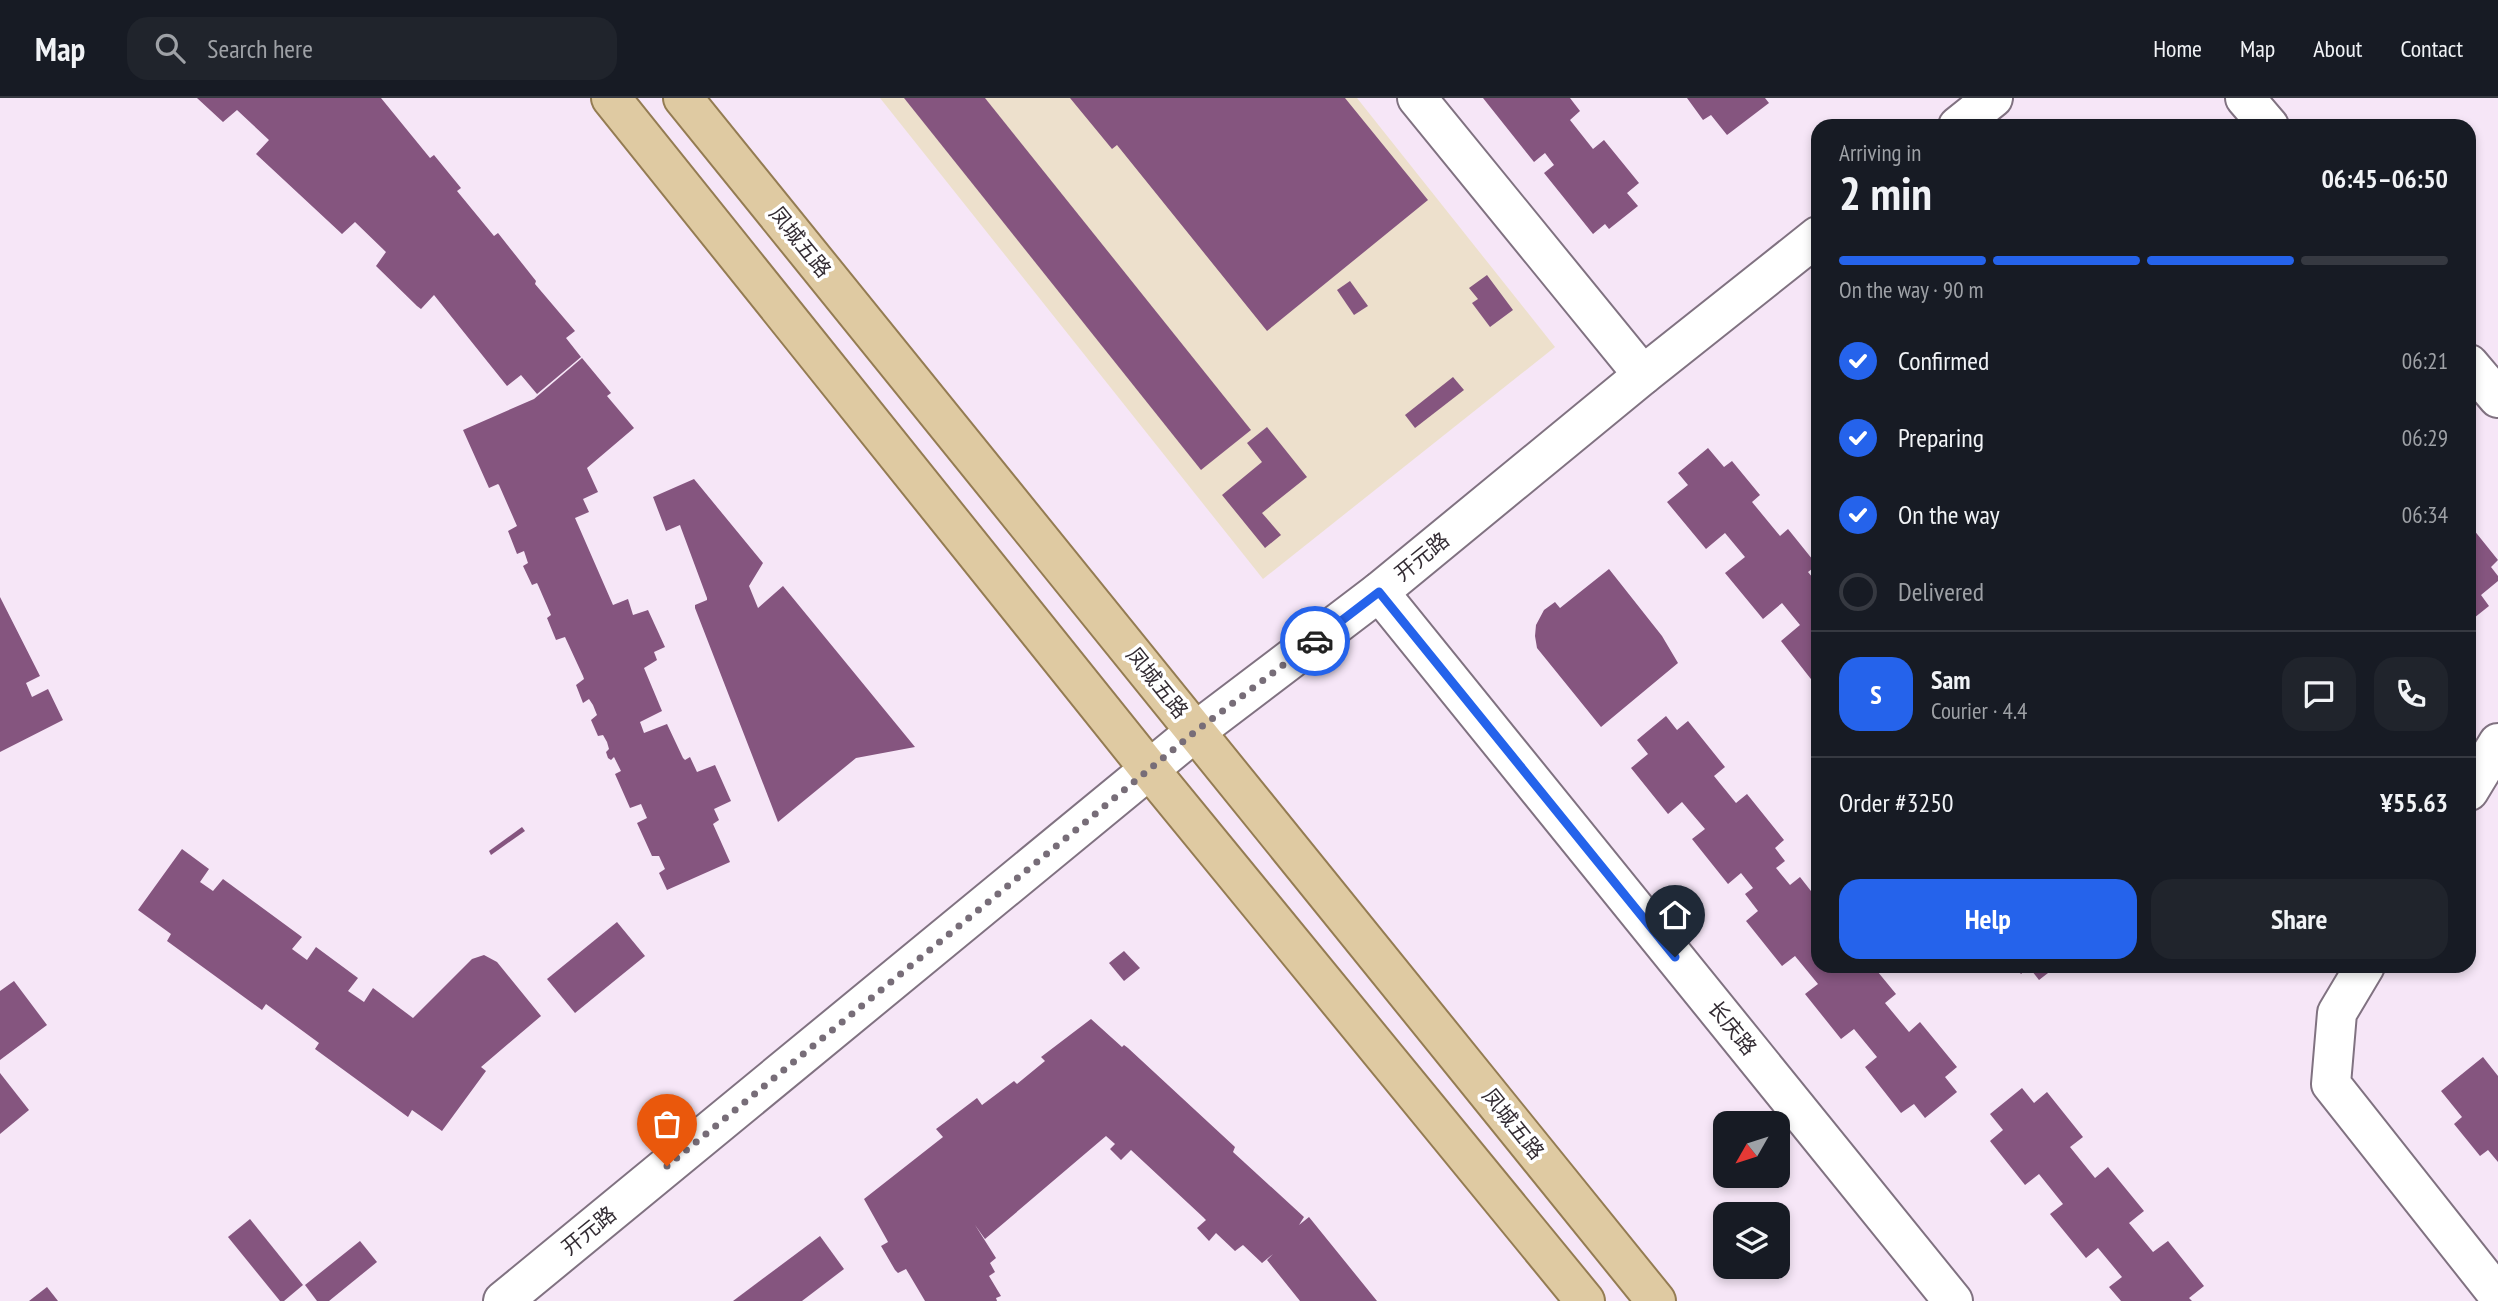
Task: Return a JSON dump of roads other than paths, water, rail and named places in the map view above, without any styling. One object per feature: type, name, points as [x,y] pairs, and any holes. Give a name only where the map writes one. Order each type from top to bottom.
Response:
[{"type":"main road","points":[[611,98],[1150,770],[1585,1301]]},
{"type":"main road","name":"凤城五路","points":[[683,98],[1656,1301]]},
{"type":"street","points":[[1418,98],[1643,375]]},
{"type":"street","points":[[1967,119],[1993,98]]},
{"type":"street","points":[[2245,98],[2263,119]]},
{"type":"street","name":"开元路","points":[[503,1301],[1196,731],[1379,592],[1643,375],[1811,242]]},
{"type":"street","points":[[2476,372],[2498,398]]},
{"type":"street","name":"长庆路","points":[[1379,592],[1953,1301]]},
{"type":"street","points":[[2476,779],[2498,743]]},
{"type":"street","points":[[2361,973],[2337,1013],[2331,1084],[2498,1294]]}]
